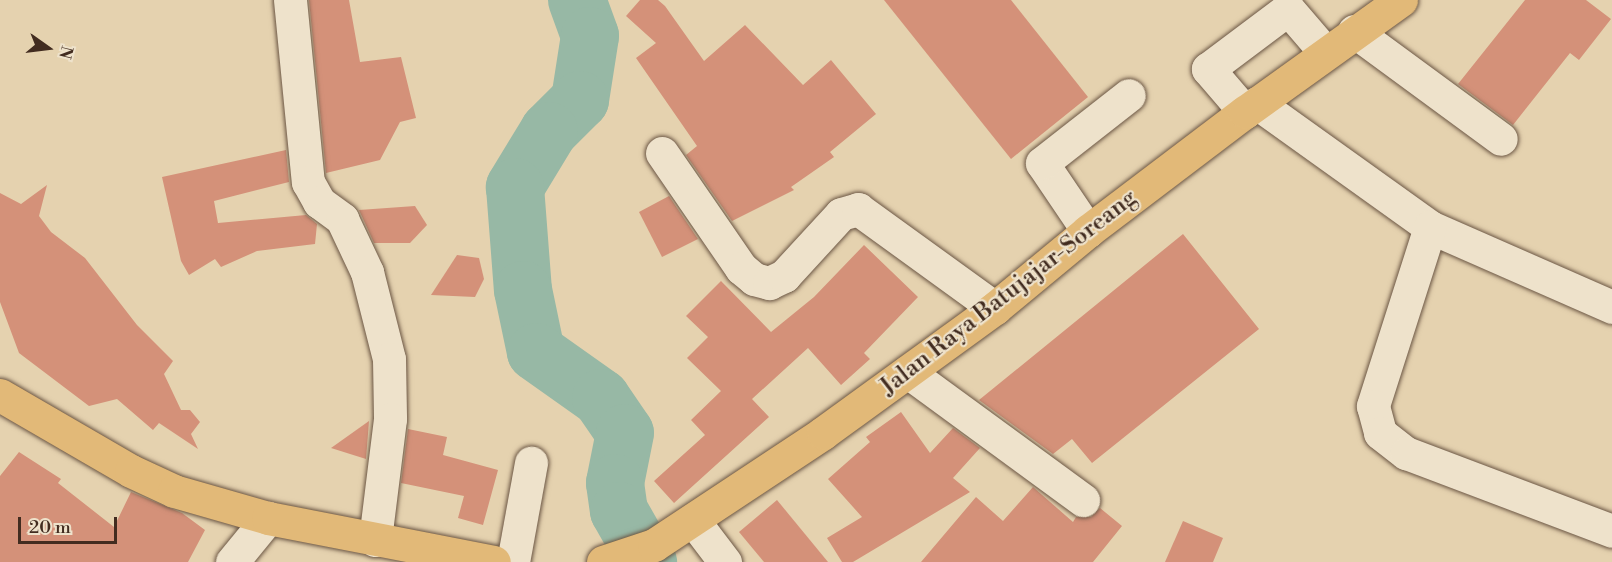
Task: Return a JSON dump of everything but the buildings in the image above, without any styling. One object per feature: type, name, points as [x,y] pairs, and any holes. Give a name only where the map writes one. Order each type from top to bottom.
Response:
[{"type":"highway","name":"Jalan Raya Batujajar-Soreang","points":[[603,562],[654,545],[908,372],[995,308],[1088,231],[1251,107],[1354,30],[1401,0]]},
{"type":"highway","points":[[0,395],[131,471],[174,491],[268,518],[494,562]]},
{"type":"street","points":[[290,0],[308,182],[320,202],[342,219],[367,272],[390,358],[390,419],[375,540]]},
{"type":"street","points":[[1325,52],[1288,9],[1208,69],[1251,107],[1430,227],[1612,307]]},
{"type":"street","points":[[1354,30],[1501,139]]},
{"type":"street","points":[[1088,231],[1042,163],[1129,94]]},
{"type":"street","points":[[662,153],[741,268],[754,279],[769,283],[784,276],[841,214],[858,209],[995,308]]},
{"type":"street","points":[[1430,227],[1373,406],[1380,433],[1406,453],[1612,531]]},
{"type":"street","points":[[908,372],[1083,500]]},
{"type":"street","points":[[513,562],[531,464]]},
{"type":"street","points":[[232,562],[268,518]]},
{"type":"street","points":[[693,520],[725,562]]},
{"type":"waterway","points":[[577,0],[590,36],[580,100],[549,131],[515,187],[523,290],[536,352],[601,398],[625,433],[615,483],[619,511],[648,562]]}]
